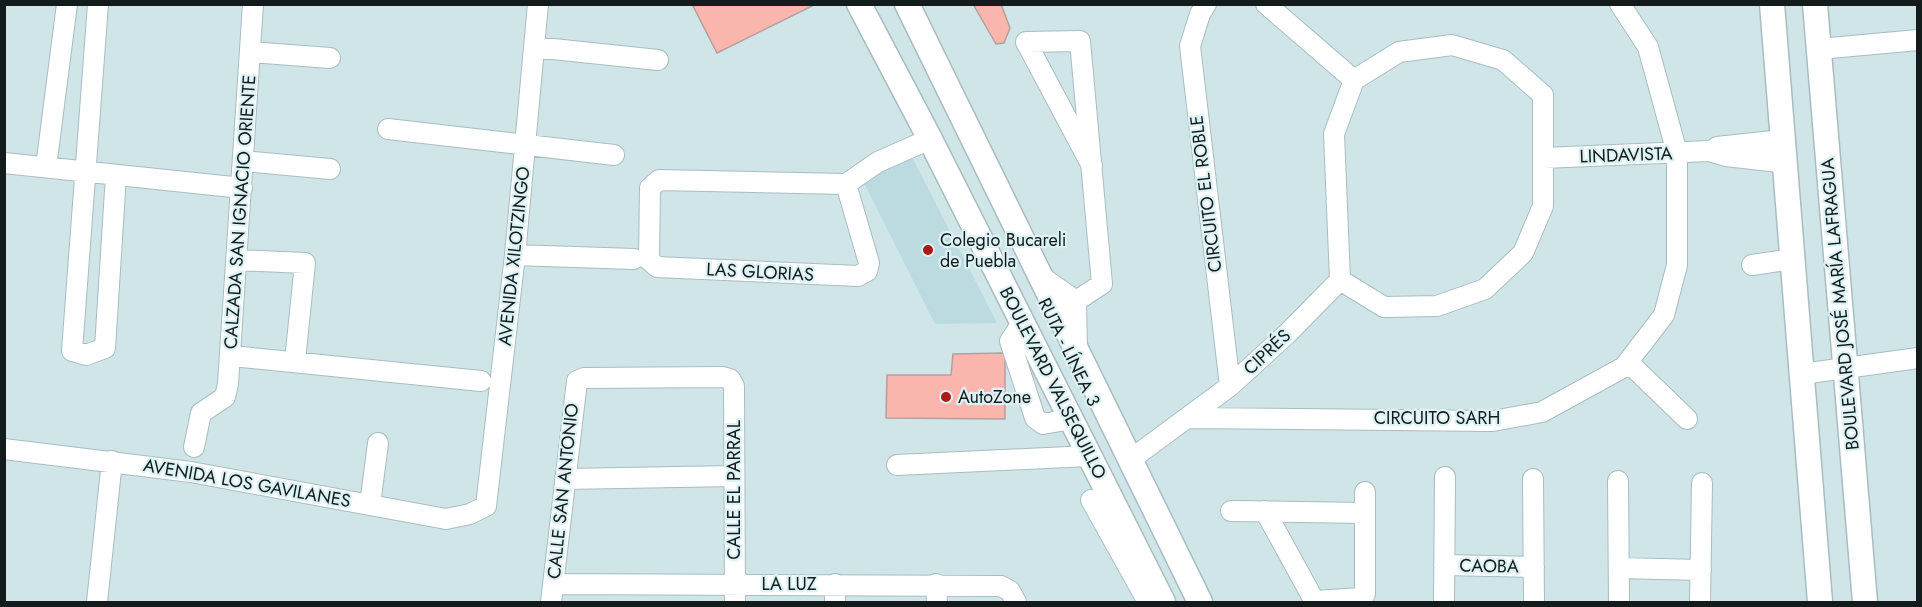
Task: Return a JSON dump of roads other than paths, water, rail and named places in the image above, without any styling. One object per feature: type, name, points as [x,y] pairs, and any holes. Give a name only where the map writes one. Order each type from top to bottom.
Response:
[{"type":"main road","name":"BOULEVARD VALSEQUILLO","points":[[859,4],[930,139],[1163,603]]},
{"type":"main road","name":"BOULEVARD VALSEQUILLO","points":[[907,4],[1200,603]]},
{"type":"main road","points":[[1772,4],[1820,603]]},
{"type":"main road","name":"BOULEVARD JOSÉ MARÍA LAFRAGUA","points":[[1815,4],[1865,603]]},
{"type":"street","points":[[46,167],[67,4]]},
{"type":"street","points":[[98,4],[72,351],[86,355],[105,348],[116,175]]},
{"type":"street","name":"CALZADA SAN IGNACIO ORIENTE","points":[[195,447],[201,412],[225,397],[232,356],[253,4]]},
{"type":"street","name":"AVENIDA XILOTZINGO","points":[[486,506],[515,255],[538,4]]},
{"type":"street","points":[[867,4],[1082,421],[1172,603]]},
{"type":"street","name":"RUTA - LÍNEA 3","points":[[896,4],[1193,603]]},
{"type":"street","name":"CIRCUITO EL ROBLE","points":[[1206,4],[1200,14],[1190,46],[1230,386]]},
{"type":"street","points":[[1266,4],[1354,80]]},
{"type":"street","points":[[1620,4],[1648,46],[1677,153]]},
{"type":"street","points":[[1819,50],[1917,40]]},
{"type":"street","points":[[1076,300],[1102,284],[1092,166],[1080,41],[1026,42],[1092,166]]},
{"type":"street","points":[[1452,45],[1503,60],[1543,95],[1543,206],[1523,253],[1485,289],[1437,306],[1384,307],[1340,280],[1334,134],[1354,80],[1399,52],[1452,45]]},
{"type":"street","points":[[534,47],[658,60]]},
{"type":"street","points":[[250,52],[330,58]]},
{"type":"street","points":[[388,129],[614,155]]},
{"type":"street","points":[[643,262],[649,260],[650,188],[659,180],[846,184],[878,162],[930,139]]},
{"type":"street","name":"LINDAVISTA","points":[[1543,158],[1709,151],[1720,145],[1773,141],[1785,155]]},
{"type":"street","name":"CIRCUITO SARH","points":[[1190,418],[1493,421],[1542,412],[1588,389],[1628,362],[1664,315],[1677,265],[1677,153]]},
{"type":"street","points":[[244,161],[330,170]]},
{"type":"street","points":[[4,163],[242,188]]},
{"type":"street","name":"LAS GLORIAS","points":[[515,255],[643,262],[657,267],[858,276],[867,271],[869,263],[846,184]]},
{"type":"street","points":[[1752,266],[1793,259]]},
{"type":"street","points":[[238,260],[305,263],[296,361]]},
{"type":"street","points":[[1038,274],[1076,300]]},
{"type":"street","name":"CIPRÉS","points":[[1190,418],[1230,386],[1288,333],[1340,280]]},
{"type":"street","points":[[1076,300],[1077,352]]},
{"type":"street","points":[[232,356],[481,381]]},
{"type":"street","points":[[1802,374],[1917,358]]},
{"type":"street","points":[[1628,362],[1687,419]]},
{"type":"street","name":"CALLE SAN ANTONIO","points":[[552,593],[577,381],[584,378],[730,379]]},
{"type":"street","name":"CALLE EL PARRAL","points":[[730,379],[734,386],[735,593]]},
{"type":"street","points":[[1130,459],[1190,418]]},
{"type":"street","points":[[370,505],[378,443]]},
{"type":"street","name":"AVENIDA LOS GAVILANES","points":[[4,449],[112,460],[191,472],[446,519],[470,514],[486,506]]},
{"type":"street","points":[[897,465],[1089,456]]},
{"type":"street","points":[[97,602],[112,460]]},
{"type":"street","points":[[565,479],[734,476]]},
{"type":"street","points":[[1444,603],[1445,477]]},
{"type":"street","points":[[1533,479],[1534,603]]},
{"type":"street","points":[[1618,481],[1619,603]]},
{"type":"street","points":[[1700,603],[1702,483]]},
{"type":"street","points":[[1265,511],[1315,602],[1362,598],[1365,594],[1365,492]]},
{"type":"street","points":[[1091,500],[1148,603]]},
{"type":"street","points":[[1231,511],[1365,513]]},
{"type":"street","name":"CAOBA","points":[[1444,565],[1533,567]]},
{"type":"street","points":[[1619,568],[1701,570]]},
{"type":"street","name":"LA LUZ","points":[[552,593],[936,593],[1001,586],[1010,591],[1016,603]]},
{"type":"place","name":"Colegio Bucareli de Puebla","points":[[928,250]]},
{"type":"place","name":"AutoZone","points":[[946,397]]}]
